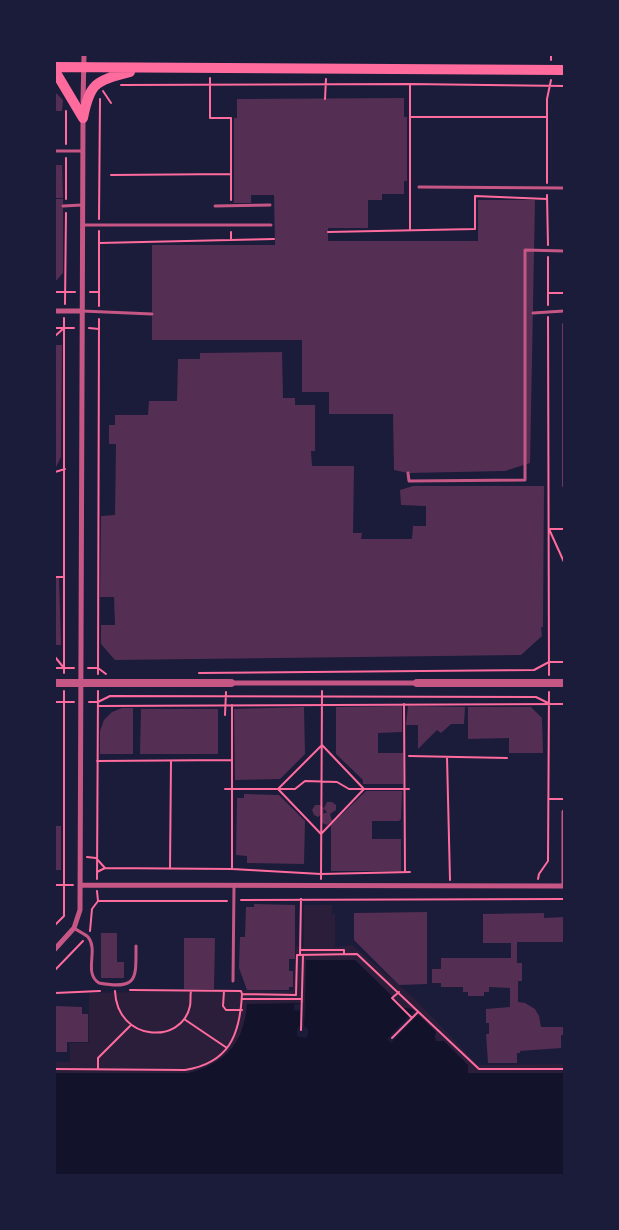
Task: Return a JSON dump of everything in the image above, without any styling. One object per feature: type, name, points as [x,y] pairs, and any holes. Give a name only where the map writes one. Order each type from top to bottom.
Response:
[{"type":"main road","points":[[55,67],[564,70]]},
{"type":"main road","points":[[83,118],[87,97],[90,90],[98,82],[146,68]]},
{"type":"main road","points":[[55,71],[83,118]]},
{"type":"street","points":[[55,949],[74,928],[80,910],[81,225],[84,55]]},
{"type":"street","points":[[55,311],[82,311]]},
{"type":"street","points":[[55,683],[564,684]]},
{"type":"street","points":[[80,885],[564,886],[564,812]]},
{"type":"lane","points":[[55,151],[82,151]]},
{"type":"lane","points":[[418,187],[564,188]]},
{"type":"lane","points":[[64,206],[82,205]]},
{"type":"lane","points":[[216,206],[270,205]]},
{"type":"lane","points":[[81,225],[271,225]]},
{"type":"lane","points":[[408,473],[408,481],[525,480],[525,250],[564,251]]},
{"type":"lane","points":[[82,311],[152,314]]},
{"type":"lane","points":[[533,313],[564,311]]},
{"type":"lane","points":[[564,324],[564,486]]},
{"type":"lane","points":[[233,981],[234,886]]},
{"type":"lane","points":[[74,928],[88,937],[91,943],[93,978],[99,983],[127,984],[133,981],[136,975],[136,946]]},
{"type":"path","points":[[215,76],[210,76],[210,118],[231,118],[231,206]]},
{"type":"path","points":[[410,84],[410,230]]},
{"type":"path","points":[[115,85],[410,84],[564,86]]},
{"type":"path","points":[[325,99],[326,85]]},
{"type":"path","points":[[549,662],[547,99],[551,86]]},
{"type":"path","points":[[99,292],[100,96],[102,89],[111,103]]},
{"type":"path","points":[[55,292],[65,292],[66,107]]},
{"type":"path","points":[[410,117],[547,117]]},
{"type":"path","points":[[111,175],[231,174]]},
{"type":"path","points":[[328,232],[475,229],[475,196],[548,199]]},
{"type":"path","points":[[231,225],[231,240]]},
{"type":"path","points":[[99,243],[274,239]]},
{"type":"path","points":[[548,293],[564,293]]},
{"type":"path","points":[[55,328],[64,328]]},
{"type":"path","points":[[55,336],[64,328]]},
{"type":"path","points":[[64,328],[64,668]]},
{"type":"path","points":[[99,328],[98,668],[106,674]]},
{"type":"path","points":[[548,330],[563,330]]},
{"type":"path","points":[[55,472],[64,469]]},
{"type":"path","points":[[549,529],[564,529]]},
{"type":"path","points":[[549,529],[564,562]]},
{"type":"path","points":[[55,577],[64,576]]},
{"type":"path","points":[[55,656],[64,668]]},
{"type":"path","points":[[196,673],[534,670],[549,662],[564,662]]},
{"type":"path","points":[[55,668],[64,668]]},
{"type":"path","points":[[321,884],[322,671]]},
{"type":"path","points":[[226,673],[228,683],[226,715]]},
{"type":"path","points":[[410,872],[321,874],[232,870],[104,868],[97,872],[98,702],[110,696],[322,696],[536,697],[548,704]]},
{"type":"path","points":[[55,702],[63,702],[64,885],[64,916],[55,925]]},
{"type":"path","points":[[404,704],[405,872]]},
{"type":"path","points":[[539,874],[548,862],[548,704]]},
{"type":"path","points":[[98,706],[564,704]]},
{"type":"path","points":[[232,705],[232,870]]},
{"type":"path","points":[[322,745],[364,789]]},
{"type":"path","points":[[278,789],[322,745]]},
{"type":"path","points":[[409,756],[507,758]]},
{"type":"path","points":[[447,757],[451,900]]},
{"type":"path","points":[[97,761],[232,760]]},
{"type":"path","points":[[170,869],[171,761]]},
{"type":"path","points":[[225,789],[295,789],[305,781],[337,782],[349,789],[409,789]]},
{"type":"path","points":[[278,789],[321,834]]},
{"type":"path","points":[[321,834],[364,789]]},
{"type":"path","points":[[548,799],[564,799]]},
{"type":"path","points":[[96,858],[104,868]]},
{"type":"path","points":[[55,885],[80,885]]},
{"type":"path","points":[[301,899],[301,1030]]},
{"type":"path","points":[[92,927],[92,908],[98,901],[564,899]]},
{"type":"path","points":[[55,970],[88,937]]},
{"type":"path","points":[[301,950],[344,950],[344,954]]},
{"type":"path","points":[[114,990],[241,991],[242,994],[296,995],[297,955],[357,954],[479,1069],[564,1069]]},
{"type":"path","points":[[114,984],[120,1014],[131,1025],[144,1032],[154,1033],[172,1028],[184,1018],[190,1006],[190,991]]},
{"type":"path","points":[[55,993],[105,991]]},
{"type":"path","points":[[224,991],[223,1006],[226,1010],[242,1010]]},
{"type":"path","points":[[398,992],[392,998],[412,1018]]},
{"type":"path","points":[[55,1069],[190,1069],[206,1065],[227,1048],[238,1028],[242,1010],[242,994]]},
{"type":"path","points":[[242,999],[302,999]]},
{"type":"path","points":[[392,1038],[418,1011]]},
{"type":"path","points":[[184,1018],[227,1048]]},
{"type":"path","points":[[98,1068],[98,1058],[131,1025]]},
{"type":"shaded area","points":[[304,905],[332,905],[332,914],[335,914],[335,947],[352,945],[414,998],[478,1065],[564,1064],[564,1073],[468,1073],[442,1042],[436,1041],[435,1032],[412,1009],[404,1008],[355,960],[306,1003],[294,1004],[246,1018],[239,1038],[226,1054],[200,1070],[189,1073],[55,1073],[55,1062],[70,1062],[70,1043],[89,1043],[89,993],[214,990],[293,991],[296,947],[304,947]]},
{"type":"shaded area","points":[[306,960],[355,960],[404,1008],[412,1009],[436,1032],[434,1037],[436,1041],[444,1041],[468,1065],[468,1073],[564,1073],[564,1175],[55,1175],[55,1073],[189,1073],[202,1069],[223,1057],[231,1049],[242,1029],[247,1004],[305,1003]]},
{"type":"pier","points":[[306,1003],[304,1026],[308,1029],[308,1035],[305,1038],[297,1035],[297,1029],[300,1026],[300,1011],[294,1010],[294,1004]]},
{"type":"pier","points":[[414,1011],[418,1015],[391,1043],[387,1039]]},
{"type":"building","points":[[55,92],[63,100],[62,111],[55,111]]},
{"type":"building","points":[[404,98],[404,117],[407,117],[407,181],[404,181],[404,194],[382,194],[382,200],[368,200],[368,228],[328,228],[328,241],[478,241],[478,200],[535,200],[530,463],[505,471],[408,473],[394,470],[393,414],[329,414],[329,392],[302,392],[302,340],[152,340],[152,245],[275,245],[274,195],[251,195],[251,203],[234,203],[234,118],[237,118],[237,99]]},
{"type":"building","points":[[55,165],[62,165],[63,198],[55,198]]},
{"type":"building","points":[[55,199],[63,199],[63,273],[55,282]]},
{"type":"building","points":[[55,345],[62,345],[61,457],[55,469]]},
{"type":"building","points":[[282,352],[283,398],[295,398],[295,405],[315,405],[315,451],[311,451],[312,466],[354,466],[353,533],[362,533],[361,539],[412,539],[413,526],[426,526],[426,506],[401,505],[400,490],[413,486],[544,486],[542,636],[521,655],[115,660],[101,644],[101,625],[115,625],[114,597],[100,597],[101,516],[115,515],[116,444],[109,444],[109,425],[115,425],[115,415],[148,415],[149,401],[177,401],[178,359],[200,359],[200,353]]},
{"type":"building","points":[[55,578],[59,578],[61,645],[55,645]]},
{"type":"building","points":[[402,706],[402,732],[378,733],[378,753],[403,753],[403,784],[363,784],[363,780],[336,754],[336,707]]},
{"type":"building","points":[[408,706],[465,707],[464,724],[451,724],[441,733],[437,730],[418,749],[418,725],[406,725]]},
{"type":"building","points":[[304,707],[305,754],[280,779],[235,780],[234,709]]},
{"type":"building","points":[[468,707],[531,707],[542,718],[543,753],[509,753],[509,738],[468,739]]},
{"type":"building","points":[[122,708],[133,708],[133,754],[100,754],[100,731],[104,720],[112,712]]},
{"type":"building","points":[[141,709],[218,709],[218,754],[140,754]]},
{"type":"building","points":[[366,791],[402,791],[401,819],[399,821],[372,821],[372,839],[401,839],[401,871],[331,871],[331,825]]},
{"type":"building","points":[[244,794],[279,795],[305,821],[304,864],[247,863],[247,856],[236,855],[237,798],[244,798]]},
{"type":"building","points":[[327,802],[332,802],[336,805],[336,810],[330,814],[332,821],[327,825],[322,823],[320,818],[323,813],[327,813],[324,808]]},
{"type":"building","points":[[315,805],[320,805],[324,808],[323,813],[318,817],[314,815],[312,810]]},
{"type":"building","points":[[55,826],[61,826],[61,870],[55,870]]},
{"type":"building","points":[[254,904],[295,905],[295,959],[289,959],[289,971],[293,971],[293,987],[289,987],[289,990],[247,990],[239,968],[240,937],[245,937],[246,907],[254,907]]},
{"type":"building","points":[[427,912],[427,984],[399,985],[354,940],[354,913]]},
{"type":"building","points":[[544,913],[544,918],[564,917],[564,942],[517,942],[517,963],[522,963],[522,981],[518,981],[518,1002],[525,1003],[535,1009],[539,1016],[541,1027],[564,1027],[564,1035],[561,1035],[561,1048],[520,1051],[520,1053],[517,1053],[517,1063],[488,1063],[486,1034],[489,1034],[489,1023],[486,1023],[486,1009],[510,1007],[510,988],[489,987],[489,992],[484,992],[484,996],[468,996],[468,992],[463,992],[463,987],[441,987],[441,983],[432,983],[432,969],[441,969],[441,958],[511,958],[511,943],[483,943],[483,914]]},
{"type":"building","points":[[101,933],[117,933],[117,962],[124,962],[124,978],[101,978]]},
{"type":"building","points":[[184,938],[215,938],[214,989],[184,989]]},
{"type":"building","points":[[55,1006],[82,1007],[82,1014],[88,1014],[88,1042],[67,1042],[67,1052],[55,1052]]}]
